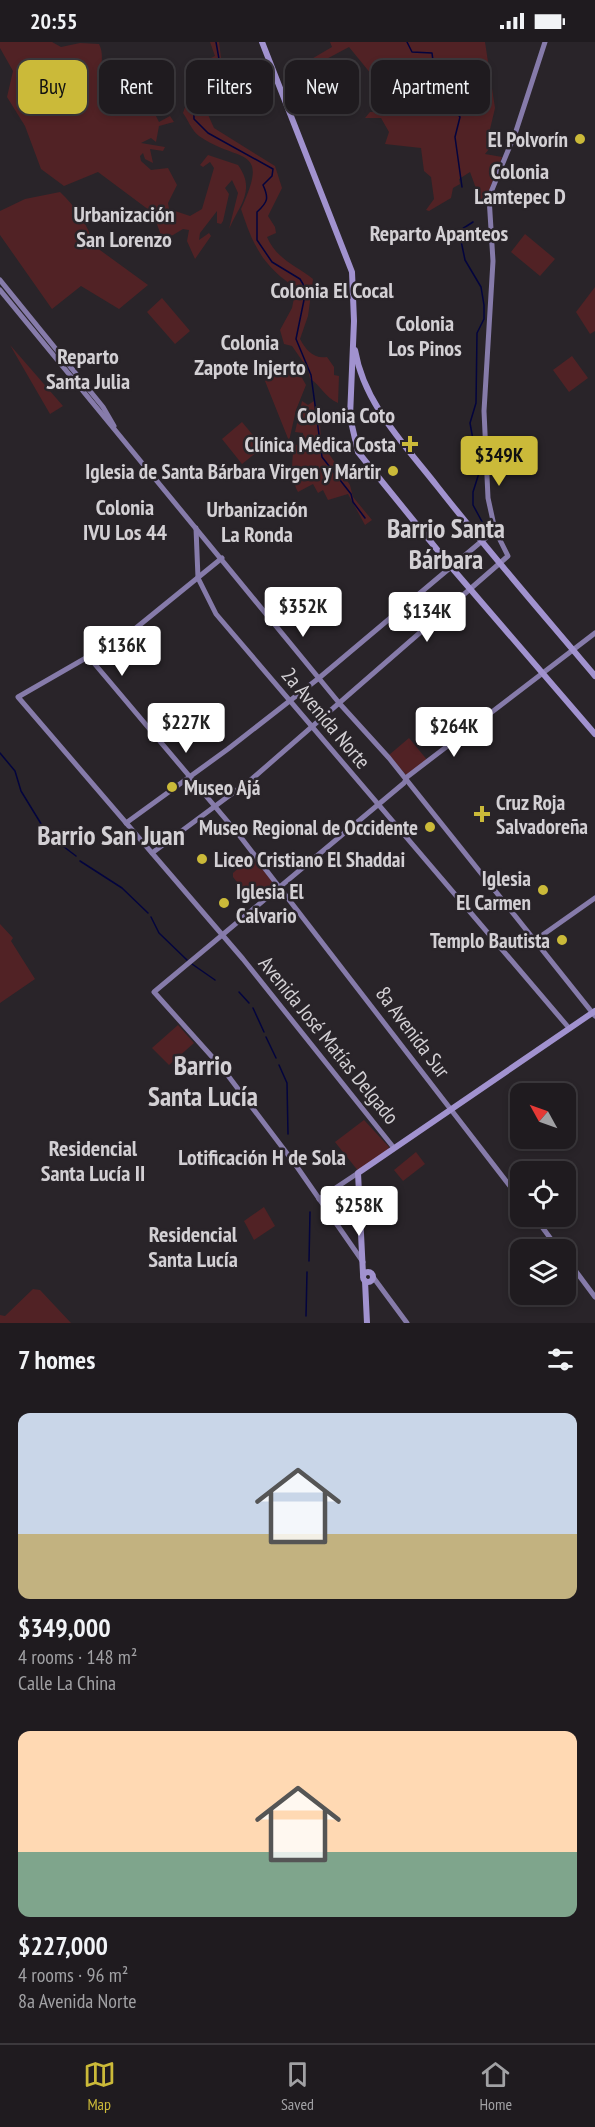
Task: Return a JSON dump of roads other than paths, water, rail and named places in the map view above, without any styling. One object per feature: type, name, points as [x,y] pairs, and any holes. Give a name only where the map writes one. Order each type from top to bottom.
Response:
[{"type":"main road","points":[[262,42],[352,272],[354,338],[351,370],[351,424],[358,452],[452,568],[595,734]]},
{"type":"main road","points":[[354,338],[359,369],[381,414],[499,565],[595,676]]},
{"type":"main road","points":[[351,370],[356,367],[359,369]]},
{"type":"main road","points":[[367,1323],[369,1280],[364,1264],[358,1173],[594,1013]]},
{"type":"street","points":[[152,854],[215,807],[340,704],[508,556],[495,530],[488,503],[484,411],[493,261],[489,197],[516,131],[545,42]]},
{"type":"street","points":[[0,280],[103,407],[114,426],[195,526],[594,1013]]},
{"type":"street","points":[[0,290],[108,422],[114,426]]},
{"type":"street","name":"2a Avenida Norte","points":[[195,526],[198,578],[216,614],[569,1028]]},
{"type":"street","points":[[126,823],[190,778],[319,678],[483,543],[495,530]]},
{"type":"street","points":[[88,656],[131,632],[222,558]]},
{"type":"street","points":[[364,1264],[223,1069],[154,992],[221,933],[405,780],[594,634]]},
{"type":"street","name":"Avenida José Matías Delgado","points":[[88,656],[18,697],[221,933],[394,1148]]},
{"type":"street","name":"8a Avenida Sur","points":[[88,656],[278,886],[510,1186]]},
{"type":"street","points":[[534,941],[595,898]]},
{"type":"street","points":[[319,1199],[358,1173]]},
{"type":"street","points":[[576,1271],[595,1297]]},
{"type":"street","points":[[369,1280],[407,1323]]},
{"type":"waterway","points":[[216,42],[219,59],[199,68],[193,78],[194,119],[208,133],[273,169],[272,176],[263,185],[266,200],[257,212],[257,240],[272,262],[300,279],[303,284],[305,295],[296,339],[311,375],[322,457],[351,494],[353,502],[365,518]]},
{"type":"waterway","points":[[407,42],[412,52],[432,53],[435,76],[444,97],[460,117],[455,137],[462,187]]},
{"type":"waterway","points":[[473,222],[459,231],[465,260],[481,287],[484,305],[484,319],[477,333],[476,403],[470,423],[479,473],[473,492],[473,505],[486,529]]},
{"type":"waterway","points":[[0,753],[15,771],[21,791],[43,827]]},
{"type":"waterway","points":[[47,834],[76,856]]},
{"type":"waterway","points":[[80,861],[122,888],[148,913]]},
{"type":"waterway","points":[[151,917],[159,933],[187,960]]},
{"type":"waterway","points":[[192,964],[215,980]]},
{"type":"waterway","points":[[239,992],[249,1003]]},
{"type":"waterway","points":[[253,1008],[264,1032]]},
{"type":"waterway","points":[[266,1037],[276,1058]]},
{"type":"waterway","points":[[279,1065],[287,1083],[288,1134]]},
{"type":"waterway","points":[[309,1261],[310,1212]]},
{"type":"waterway","points":[[306,1316],[307,1272]]},
{"type":"place","name":"El Polvorín","points":[[580,139]]},
{"type":"place","name":"Clínica Médica Costa","points":[[410,444]]},
{"type":"place","name":"Iglesia de Santa Bárbara Virgen y Mártir","points":[[393,471]]},
{"type":"place","name":"Museo Ajá","points":[[172,787]]},
{"type":"place","name":"Cruz Roja Salvadoreña","points":[[482,814]]},
{"type":"place","name":"Museo Regional de Occidente","points":[[430,827]]},
{"type":"place","name":"Liceo Cristiano El Shaddai","points":[[202,859]]},
{"type":"place","name":"Iglesia El Carmen","points":[[543,890]]},
{"type":"place","name":"Iglesia El Calvario","points":[[224,903]]},
{"type":"place","name":"Templo Bautista","points":[[562,940]]},
{"type":"district","name":"Colonia Lamtepec D","points":[[520,184]]},
{"type":"district","name":"Urbanización San Lorenzo","points":[[124,226]]},
{"type":"district","name":"Reparto Apanteos","points":[[439,233]]},
{"type":"district","name":"Colonia El Cocal","points":[[332,290]]},
{"type":"district","name":"Colonia Los Pinos","points":[[425,336]]},
{"type":"district","name":"Colonia Zapote Injerto","points":[[250,354]]},
{"type":"district","name":"Reparto Santa Julia","points":[[88,368]]},
{"type":"district","name":"Colonia Coto","points":[[346,415]]},
{"type":"district","name":"Colonia IVU Los 44","points":[[125,520]]},
{"type":"district","name":"Urbanización La Ronda","points":[[257,522]]},
{"type":"district","name":"Barrio Santa Bárbara","points":[[446,544]]},
{"type":"district","name":"Barrio San Juan","points":[[111,835]]},
{"type":"district","name":"Barrio Santa Lucía","points":[[203,1080]]},
{"type":"district","name":"Lotificación H de Sola","points":[[262,1157]]},
{"type":"district","name":"Residencial Santa Lucía II","points":[[93,1160]]},
{"type":"district","name":"Residencial Santa Lucía","points":[[193,1246]]}]
